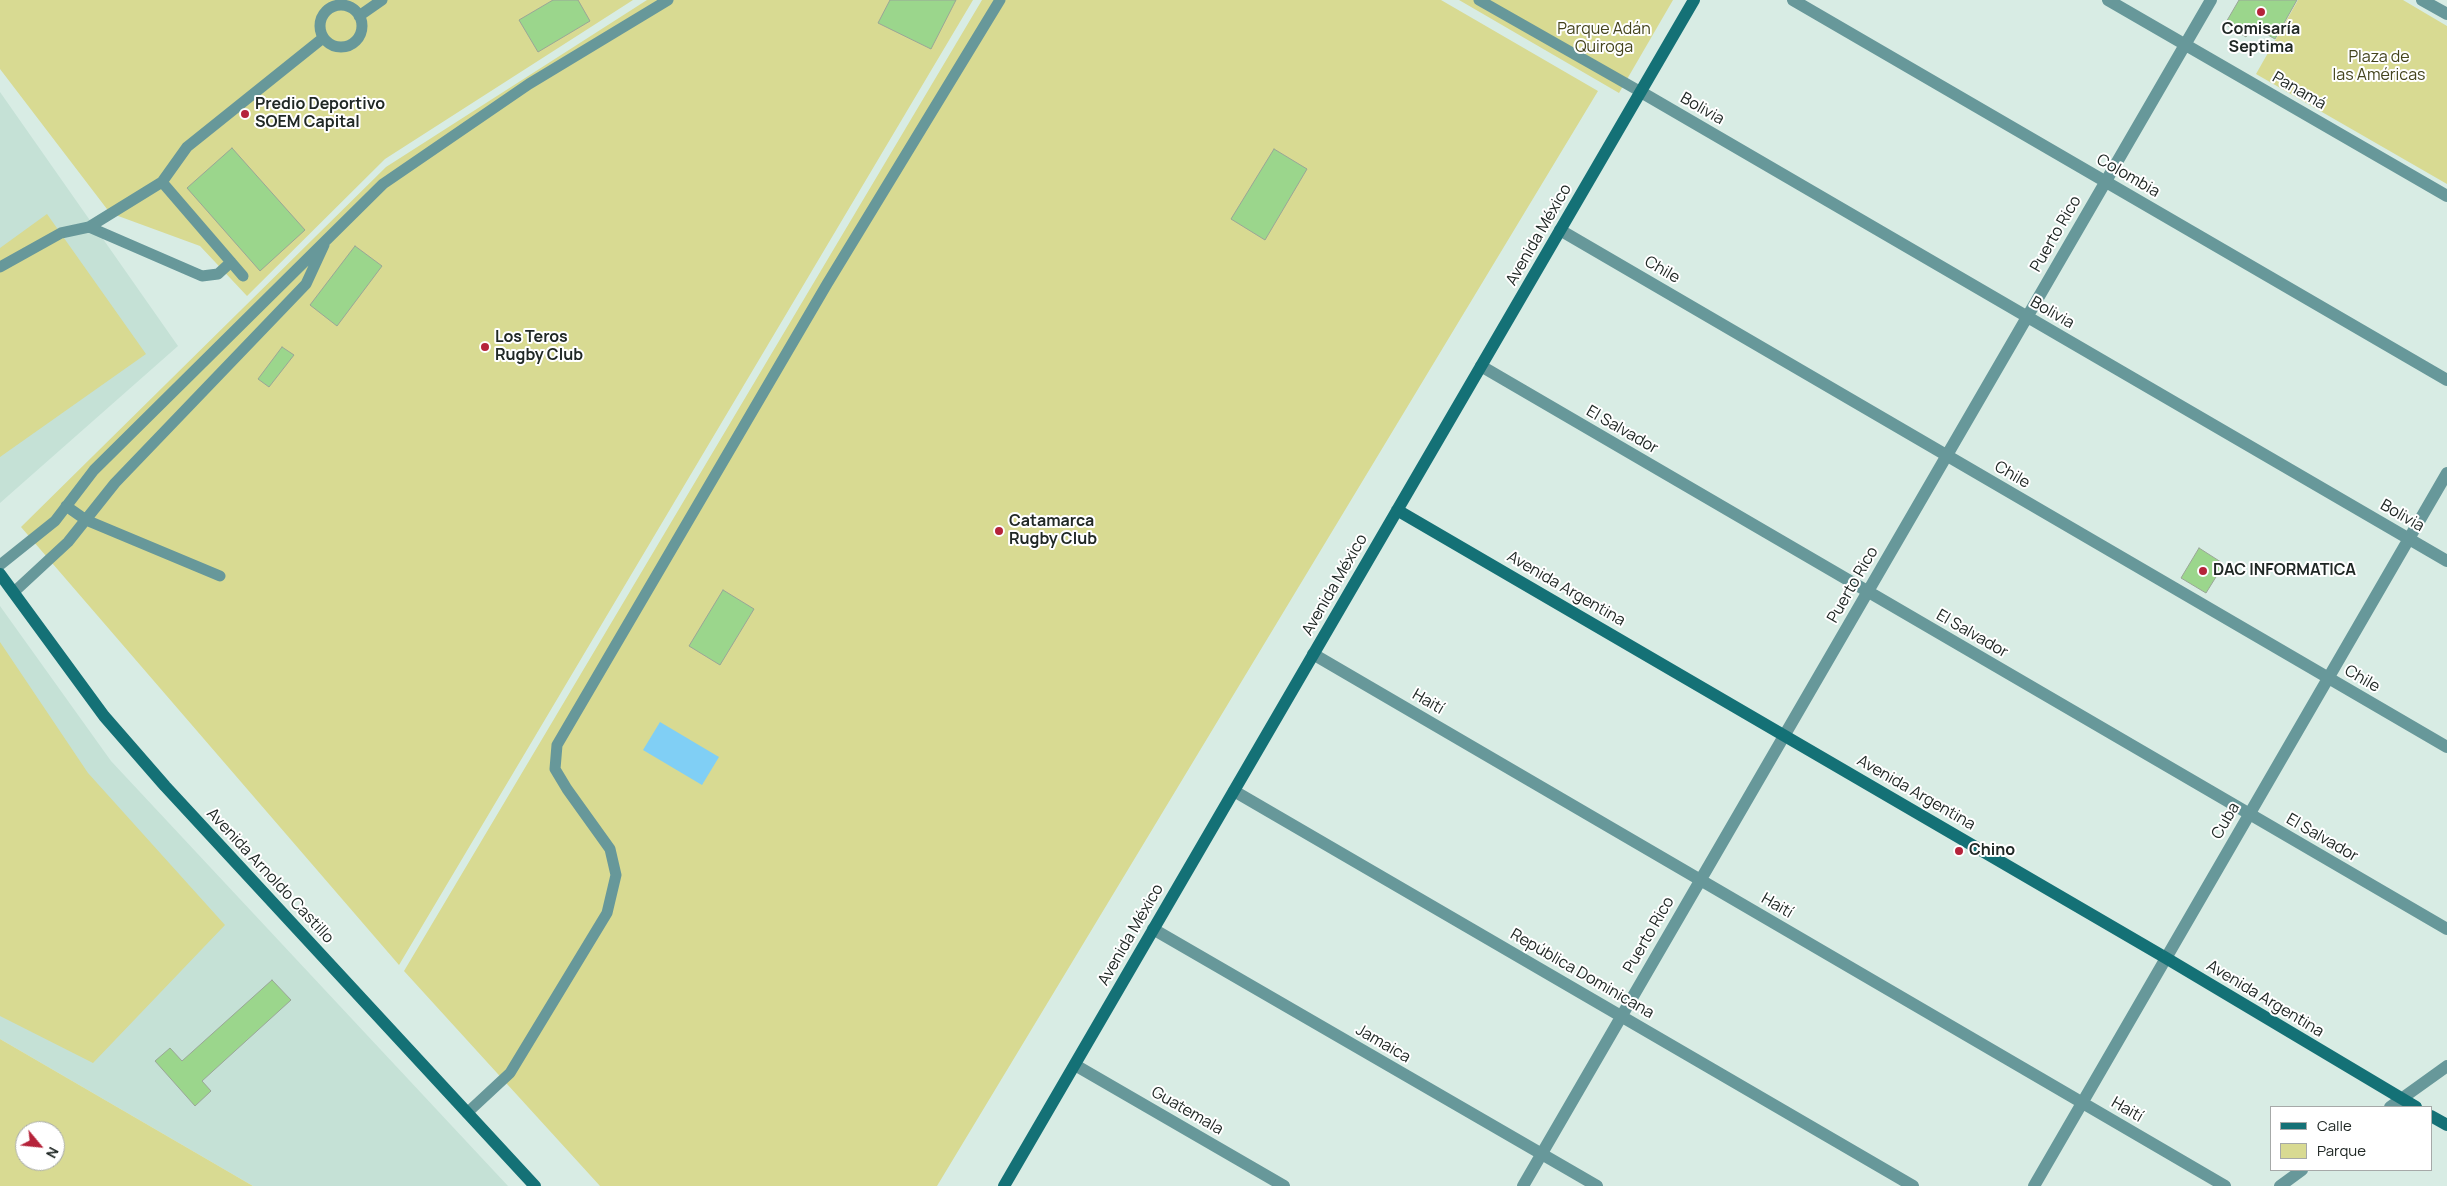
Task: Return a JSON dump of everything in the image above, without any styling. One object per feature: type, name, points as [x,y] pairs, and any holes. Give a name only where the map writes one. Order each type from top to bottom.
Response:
[{"type":"main road","name":"Avenida México","points":[[1004,1186],[1694,0]]},
{"type":"main road","name":"Avenida Argentina","points":[[1397,510],[2166,958],[2414,1106]]},
{"type":"main road","name":"Avenida Arnoldo Castillo","points":[[0,574],[104,716],[165,786],[535,1186]]},
{"type":"main road","points":[[2432,1117],[2447,1125]]},
{"type":"street","name":"Colombia","points":[[1793,0],[2447,380]]},
{"type":"street","name":"Panamá","points":[[2108,0],[2447,196]]},
{"type":"street","name":"Puerto Rico","points":[[1523,1186],[2211,0]]},
{"type":"street","points":[[2422,0],[2447,14]]},
{"type":"street","name":"Bolivia","points":[[1641,92],[2447,561]]},
{"type":"street","name":"Chile","points":[[1560,230],[2447,748]]},
{"type":"street","name":"El Salvador","points":[[1481,366],[2447,929]]},
{"type":"street","name":"Cuba","points":[[2034,1186],[2447,473]]},
{"type":"street","name":"Haití","points":[[1313,654],[2225,1186]]},
{"type":"street","name":"República Dominicana","points":[[1234,791],[1913,1186]]},
{"type":"street","name":"Jamaica","points":[[1153,929],[1597,1186]]},
{"type":"street","name":"Guatemala","points":[[1075,1065],[1284,1186]]},
{"type":"street","points":[[2391,1106],[2447,1066]]},
{"type":"street","points":[[2280,1186],[2301,1171]]},
{"type":"lane","points":[[320,0],[328,9]]},
{"type":"lane","points":[[359,16],[382,0]]},
{"type":"lane","points":[[0,565],[55,521],[94,470],[383,184],[529,84],[668,0]]},
{"type":"lane","points":[[467,1114],[510,1073],[608,913],[616,874],[610,849],[566,789],[555,768],[557,745],[826,284],[1000,0]]},
{"type":"lane","points":[[1479,0],[1641,92]]},
{"type":"lane","points":[[342,5],[355,10],[359,16],[362,30],[355,42],[342,48],[328,44],[323,38],[320,26],[328,9],[342,5]]},
{"type":"lane","points":[[0,267],[61,233],[89,227],[162,182],[187,147],[323,38]]},
{"type":"lane","points":[[162,182],[243,276]]},
{"type":"lane","points":[[89,227],[202,276],[218,274],[231,262]]},
{"type":"lane","points":[[14,592],[68,542],[115,483],[306,284],[328,238]]},
{"type":"lane","points":[[66,506],[86,520],[220,576]]},
{"type":"shaded area","points":[[0,92],[178,346],[0,503]]},
{"type":"shaded area","points":[[0,606],[111,761],[508,1186],[253,1186],[0,1039]]},
{"type":"green space","name":"Predio Deportivo SOEM Capital","points":[[0,0],[633,0],[385,159],[247,296],[200,246],[110,213],[0,69]]},
{"type":"green space","name":"Los Teros Rugby Club","points":[[647,0],[973,0],[399,965],[21,527],[386,167]]},
{"type":"green space","name":"Catamarca Rugby Club","points":[[982,0],[1441,0],[1598,91],[937,1186],[600,1186],[404,971]]},
{"type":"green space","name":"Parque Adán Quiroga","points":[[1459,0],[1673,0],[1619,93]]},
{"type":"green space","name":"Plaza de las Américas","points":[[2298,0],[2403,0],[2447,26],[2447,184],[2256,74]]},
{"type":"green space","points":[[47,214],[146,354],[0,457],[0,248]]},
{"type":"green space","points":[[0,642],[88,773],[225,925],[93,1063],[0,1016]]},
{"type":"green space","points":[[0,1039],[253,1186],[0,1186]]},
{"type":"water","points":[[660,722],[719,757],[702,785],[643,750]]},
{"type":"building","points":[[553,0],[578,0],[590,21],[538,52],[519,20]]},
{"type":"building","points":[[890,0],[956,0],[931,49],[878,23]]},
{"type":"building","name":"Comisaría Septima","points":[[2239,0],[2297,0],[2275,39],[2252,26],[2246,37],[2225,24]]},
{"type":"building","points":[[232,148],[305,230],[260,271],[187,188]]},
{"type":"building","points":[[1274,149],[1307,169],[1265,240],[1231,219]]},
{"type":"building","points":[[355,246],[382,266],[337,326],[310,305]]},
{"type":"building","points":[[282,347],[294,355],[269,387],[258,379]]},
{"type":"building","name":"DAC INFORMATICA","points":[[2199,548],[2224,564],[2206,593],[2181,578]]},
{"type":"building","points":[[723,590],[754,609],[720,665],[689,646]]},
{"type":"building","points":[[272,980],[291,1000],[202,1081],[211,1091],[195,1106],[155,1061],[170,1048],[182,1061]]},
{"type":"place","name":"Comisaría Septima","points":[[2261,12]]},
{"type":"place","name":"Predio Deportivo SOEM Capital","points":[[245,114]]},
{"type":"place","name":"Los Teros Rugby Club","points":[[485,347]]},
{"type":"place","name":"Catamarca Rugby Club","points":[[999,531]]},
{"type":"place","name":"DAC INFORMATICA","points":[[2203,571]]},
{"type":"place","name":"Chino","points":[[1959,851]]}]
